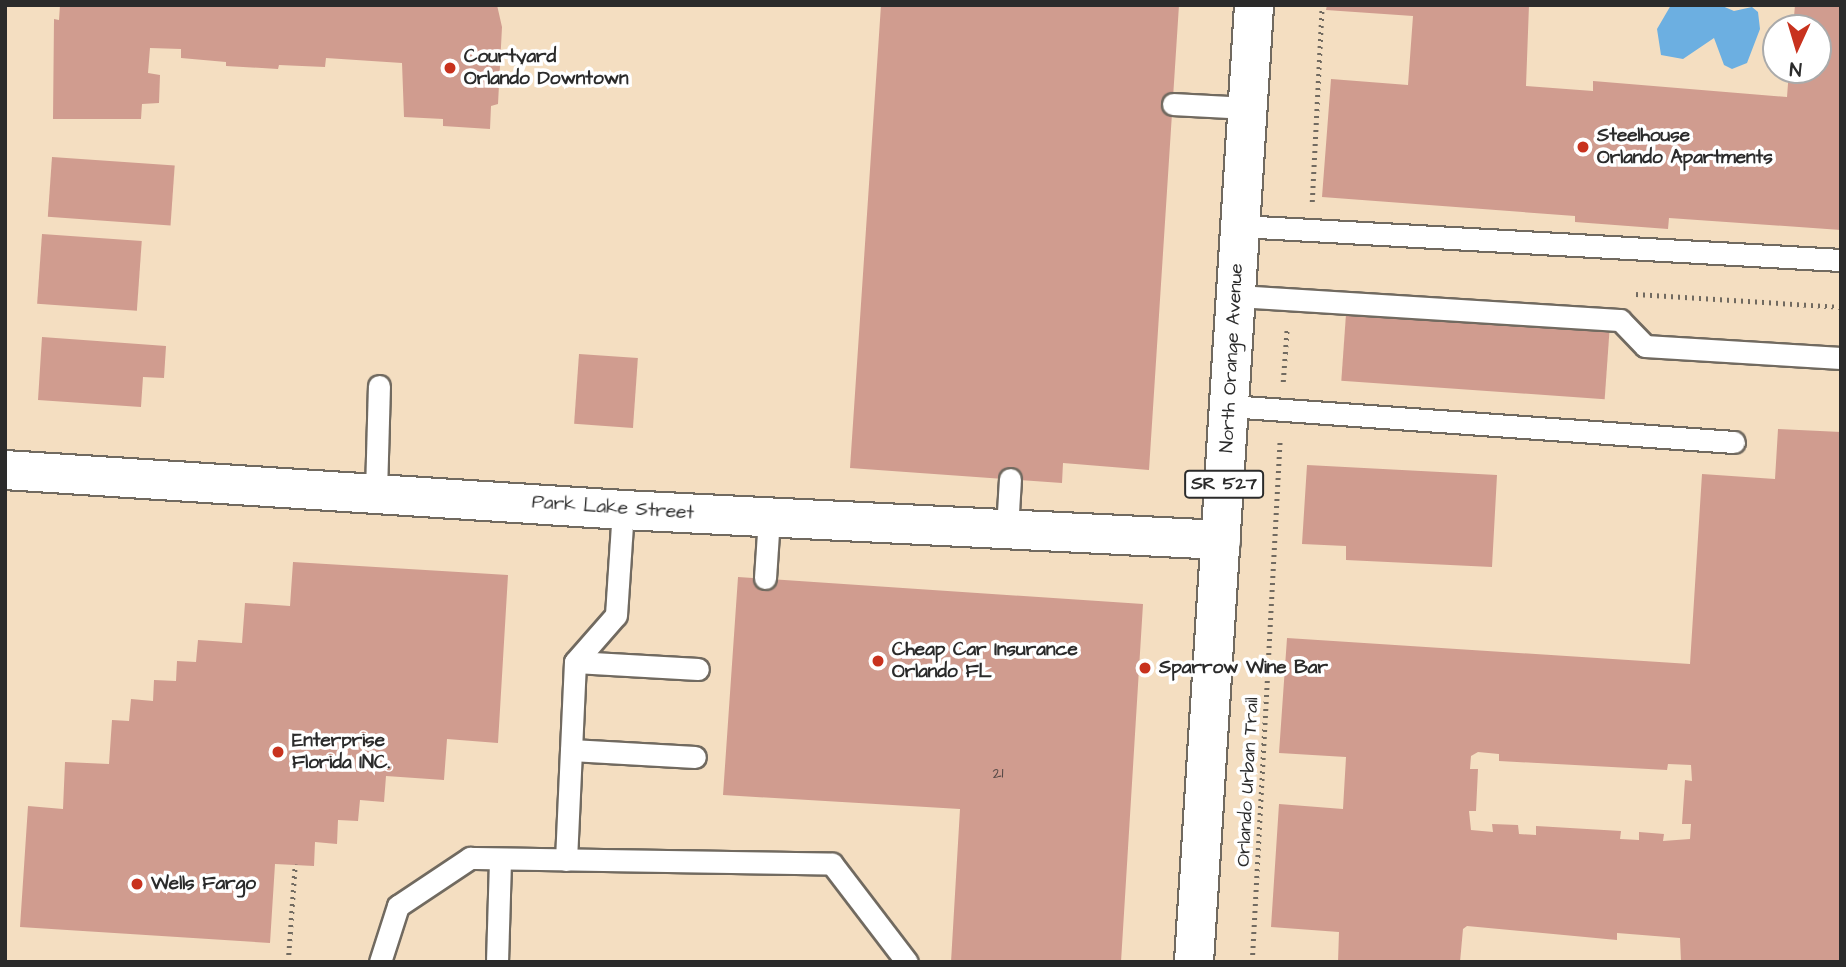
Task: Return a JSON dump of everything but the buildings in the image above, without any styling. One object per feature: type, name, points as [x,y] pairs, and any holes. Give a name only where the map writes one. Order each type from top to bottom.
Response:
[{"type":"street","name":"North Orange Avenue","points":[[1194,962],[1254,5]]},
{"type":"street","name":"Park Lake Street","points":[[5,470],[623,510],[1221,540]]},
{"type":"lane","points":[[1173,104],[1247,108]]},
{"type":"lane","points":[[1240,226],[1841,260]]},
{"type":"lane","points":[[1236,296],[1620,320],[1645,346],[1841,358]]},
{"type":"lane","points":[[376,492],[379,386]]},
{"type":"lane","points":[[1229,406],[1734,442]]},
{"type":"lane","points":[[1007,529],[1010,480]]},
{"type":"lane","points":[[566,860],[575,662],[616,615],[623,510]]},
{"type":"lane","points":[[765,578],[769,517]]},
{"type":"lane","points":[[575,662],[698,668]]},
{"type":"lane","points":[[571,750],[695,757]]},
{"type":"lane","points":[[380,962],[398,906],[470,859],[500,859],[832,864],[907,962]]},
{"type":"lane","points":[[497,962],[500,859]]},
{"type":"path","points":[[1312,211],[1322,5]]},
{"type":"path","name":"Orlando Urban Trail","points":[[1252,962],[1280,410],[1289,299]]},
{"type":"path","points":[[288,962],[295,864]]},
{"type":"water","points":[[1671,5],[1720,5],[1734,11],[1752,7],[1758,12],[1760,29],[1747,63],[1732,69],[1724,65],[1714,38],[1683,59],[1661,55],[1657,29]]},
{"type":"place","name":"Courtyard Orlando Downtown","points":[[450,68]]},
{"type":"place","name":"Steelhouse Orlando Apartments","points":[[1583,147]]},
{"type":"place","name":"Cheap Car Insurance Orlando FL","points":[[878,661]]},
{"type":"place","name":"Sparrow Wine Bar","points":[[1145,668]]},
{"type":"place","name":"Enterprise Florida INC.","points":[[278,752]]},
{"type":"place","name":"Wells Fargo","points":[[137,884]]}]
